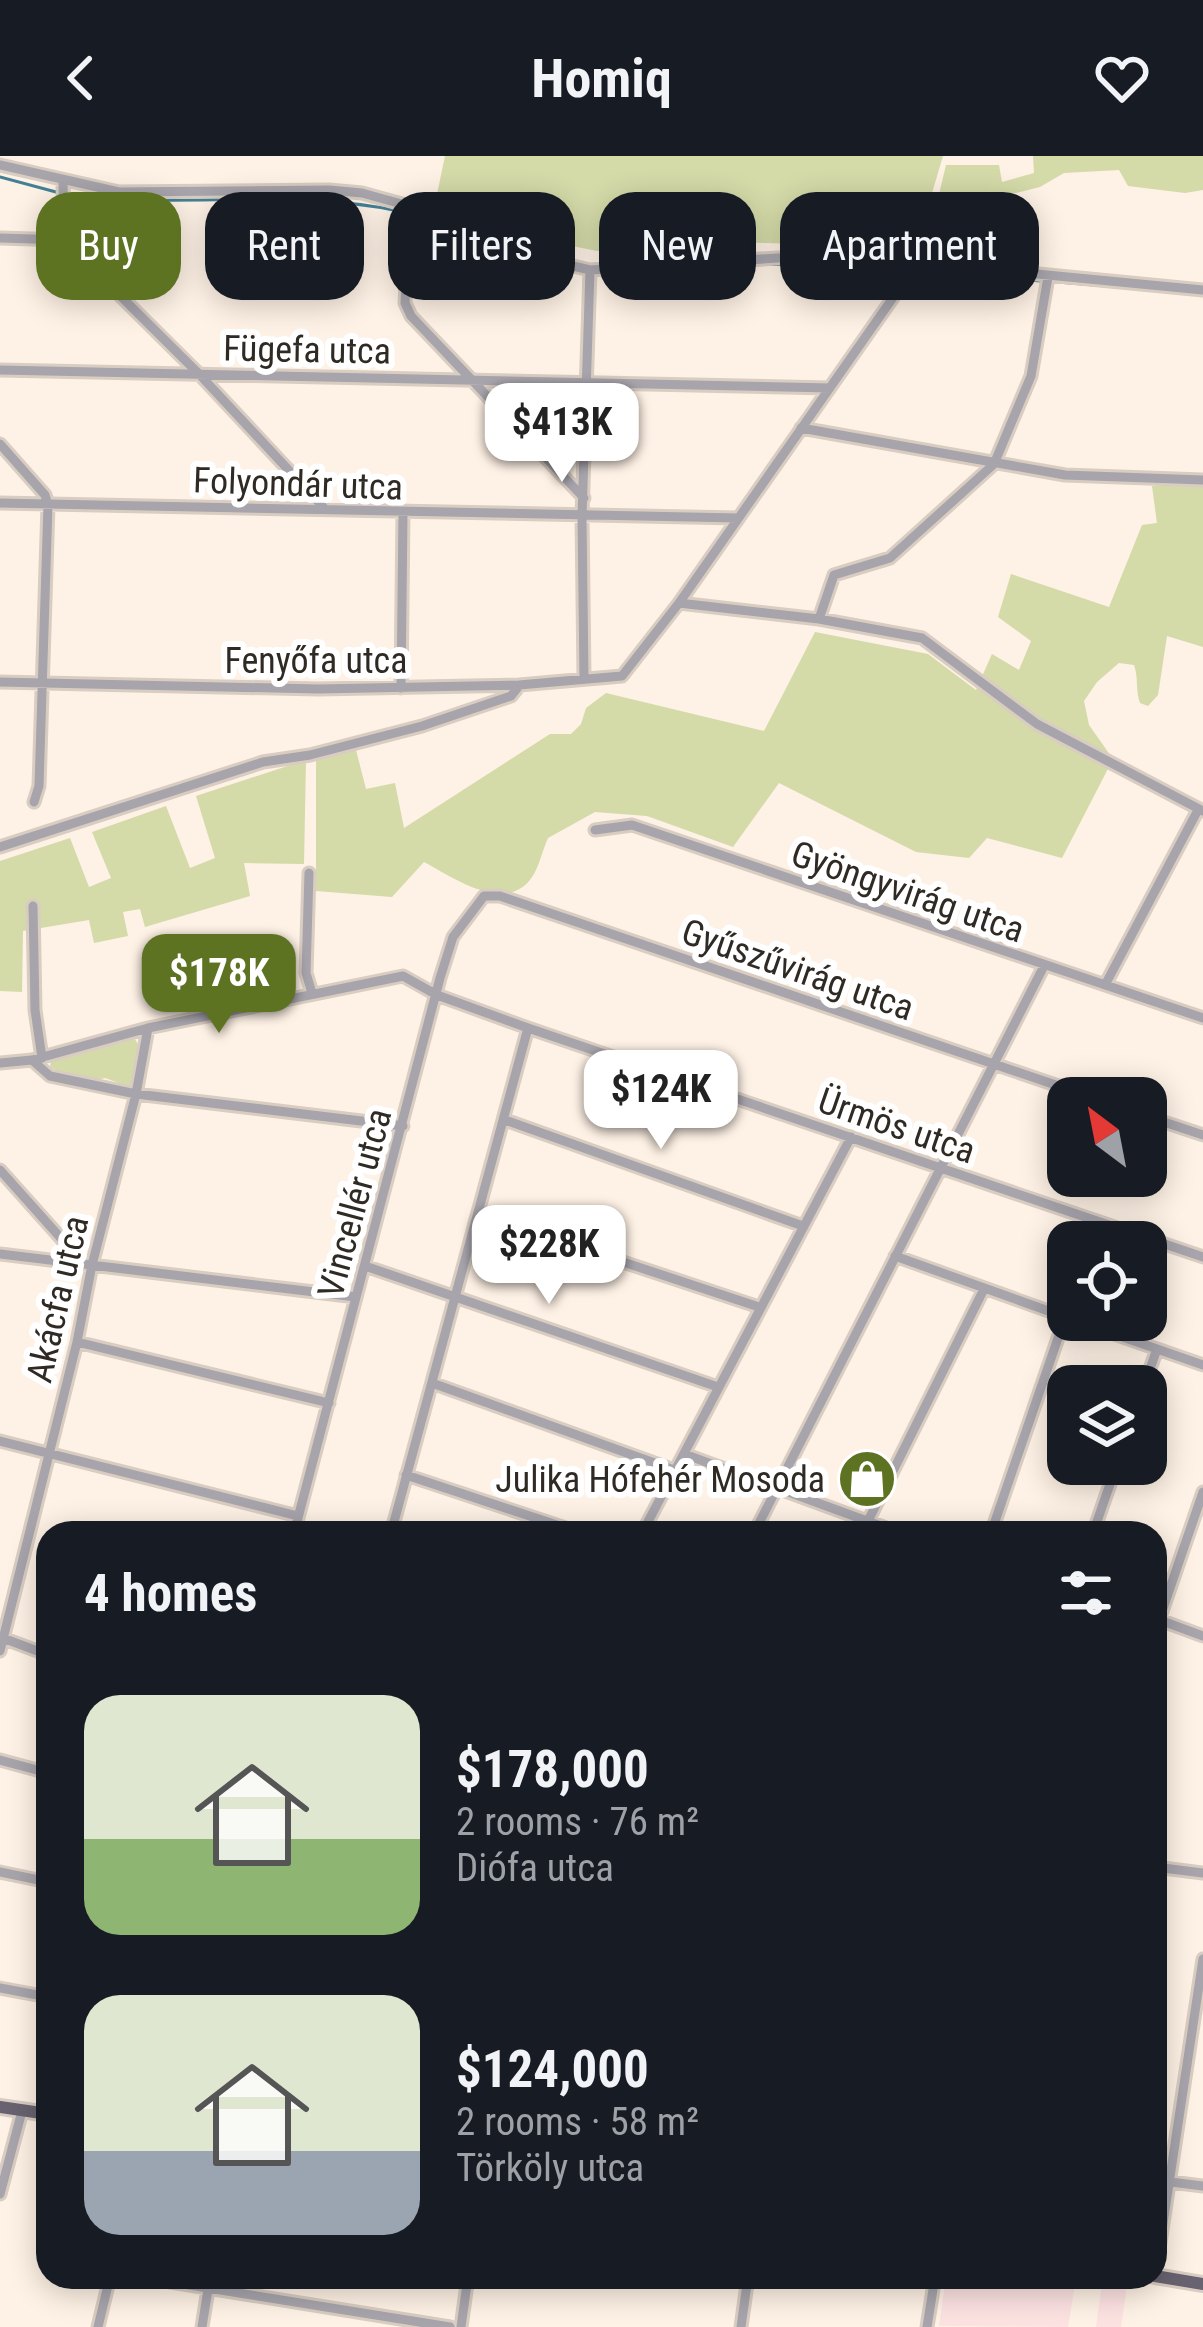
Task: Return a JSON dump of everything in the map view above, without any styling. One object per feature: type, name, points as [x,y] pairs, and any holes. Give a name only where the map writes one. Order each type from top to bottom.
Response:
[{"type":"main road","points":[[0,2108],[36,2113]]},
{"type":"main road","points":[[1167,2278],[1203,2284]]},
{"type":"street","points":[[0,165],[63,182],[138,194],[329,190],[388,201]]},
{"type":"street","points":[[63,182],[63,192]]},
{"type":"street","points":[[0,238],[36,239]]},
{"type":"street","points":[[575,266],[590,270],[780,258]]},
{"type":"street","points":[[584,676],[582,516],[590,270]]},
{"type":"street","points":[[1039,276],[1203,290]]},
{"type":"street","points":[[820,619],[834,575],[890,558],[994,464],[1031,376],[1048,277]]},
{"type":"street","points":[[124,300],[324,508]]},
{"type":"street","points":[[405,300],[411,316],[584,498]]},
{"type":"street","points":[[891,300],[679,603],[820,619],[922,638],[1037,724],[1200,811],[1105,985]]},
{"type":"street","name":"Fügefa utca","points":[[0,370],[830,388]]},
{"type":"street","points":[[802,428],[1066,475],[1203,480]]},
{"type":"street","points":[[0,444],[45,495],[48,505],[39,786],[34,802]]},
{"type":"street","name":"Folyondár utca","points":[[0,503],[738,518]]},
{"type":"street","points":[[401,688],[403,513]]},
{"type":"street","name":"Fenyőfa utca","points":[[0,682],[401,688],[622,676],[679,603]]},
{"type":"street","points":[[0,847],[263,762],[422,726],[512,696],[519,685]]},
{"type":"street","name":"Gyöngyvirág utca","points":[[595,830],[632,825],[1203,1018]]},
{"type":"street","points":[[309,873],[306,973],[312,993]]},
{"type":"street","name":"Vincellér utca","points":[[297,1521],[453,937],[484,896]]},
{"type":"street","name":"Gyűszűvirág utca","points":[[484,896],[500,896],[1047,1082]]},
{"type":"street","points":[[33,906],[37,1059],[50,1076],[136,1094],[403,1126]]},
{"type":"street","points":[[760,1521],[1044,966]]},
{"type":"street","name":"Ürmös utca","points":[[0,1063],[37,1059],[148,1028],[403,976],[437,995],[528,1028],[1096,1221]]},
{"type":"street","name":"Akácfa utca","points":[[0,1651],[77,1342],[87,1264],[136,1094],[148,1028]]},
{"type":"street","points":[[394,1521],[528,1028]]},
{"type":"street","points":[[505,1120],[803,1226]]},
{"type":"street","points":[[1167,1123],[1203,1135]]},
{"type":"street","points":[[648,1521],[851,1137]]},
{"type":"street","points":[[0,1170],[87,1264]]},
{"type":"street","points":[[478,1214],[759,1307]]},
{"type":"street","name":"Ürmös utca","points":[[1167,1245],[1203,1257]]},
{"type":"street","points":[[0,1254],[356,1297]]},
{"type":"street","points":[[895,1256],[1047,1309]]},
{"type":"street","points":[[365,1266],[718,1387]]},
{"type":"street","points":[[684,1454],[868,1520],[984,1289]]},
{"type":"street","points":[[995,1521],[1060,1341]]},
{"type":"street","points":[[1136,1341],[1203,1365]]},
{"type":"street","points":[[77,1342],[329,1403]]},
{"type":"street","points":[[1151,1365],[1157,1349]]},
{"type":"street","points":[[432,1383],[674,1470]]},
{"type":"street","points":[[0,1441],[298,1516]]},
{"type":"street","points":[[406,1475],[545,1521]]},
{"type":"street","points":[[1097,1521],[1110,1485]]},
{"type":"street","points":[[1167,1591],[1203,1492]]},
{"type":"street","points":[[1167,1623],[1203,1636]]},
{"type":"street","points":[[2,1638],[36,1651]]},
{"type":"street","points":[[0,1760],[36,1770]]},
{"type":"street","points":[[1167,1868],[1203,1873]]},
{"type":"street","points":[[0,1872],[36,1880]]},
{"type":"street","points":[[1167,2195],[1203,1959]]},
{"type":"street","points":[[0,1988],[36,1995]]},
{"type":"street","points":[[0,2194],[22,2111]]},
{"type":"street","points":[[1169,2182],[1203,2186]]},
{"type":"street","points":[[98,2327],[107,2289]]},
{"type":"street","points":[[203,2289],[450,2327]]},
{"type":"street","points":[[461,2327],[466,2289]]},
{"type":"street","points":[[741,2327],[746,2289]]},
{"type":"street","points":[[927,2327],[932,2289]]},
{"type":"street","points":[[202,2327],[208,2290]]},
{"type":"shaded area","points":[[944,2289],[1074,2289],[1068,2327],[939,2326]]},
{"type":"shaded area","points":[[1101,2289],[1127,2289],[1121,2327],[1096,2327]]},
{"type":"green space","points":[[445,156],[943,156],[932,192],[780,192],[780,243],[756,243],[756,192],[599,192],[597,251],[575,247],[575,192],[437,192]]},
{"type":"green space","points":[[1033,156],[1203,156],[1203,190],[1185,193],[1128,186],[1119,170],[1064,173],[1020,192],[940,192],[946,165],[999,165],[1002,182],[1034,173]]},
{"type":"green space","points":[[1203,485],[1203,647],[1167,636],[1158,695],[1148,706],[1140,703],[1134,665],[1119,663],[1084,701],[1089,725],[1113,759],[1062,858],[987,838],[969,858],[916,852],[779,783],[733,847],[647,816],[595,812],[548,838],[534,874],[510,893],[481,890],[424,862],[392,897],[316,891],[316,757],[356,750],[366,789],[395,783],[404,828],[550,734],[571,734],[581,724],[586,708],[606,693],[764,731],[815,632],[928,654],[976,690],[992,654],[1019,670],[1031,641],[998,617],[1011,574],[1109,607],[1142,525],[1157,523],[1152,486]]},
{"type":"green space","points":[[306,760],[304,864],[244,863],[250,896],[145,927],[140,909],[123,912],[128,936],[94,943],[89,920],[23,931],[22,992],[0,991],[0,861],[70,838],[89,887],[111,878],[92,832],[166,806],[190,868],[215,858],[196,796]]},
{"type":"green space","points":[[135,1039],[140,1048],[130,1087],[105,1078],[68,1076],[50,1066],[51,1062]]},
{"type":"waterway","points":[[0,177],[56,192]]},
{"type":"waterway","points":[[181,200],[317,201],[388,209]]},
{"type":"waterway","points":[[756,264],[780,264]]},
{"type":"waterway","points":[[575,272],[581,273]]},
{"type":"waterway","points":[[1058,282],[1203,294]]},
{"type":"place","name":"Julika Hófehér Mosoda","points":[[867,1479]]}]
